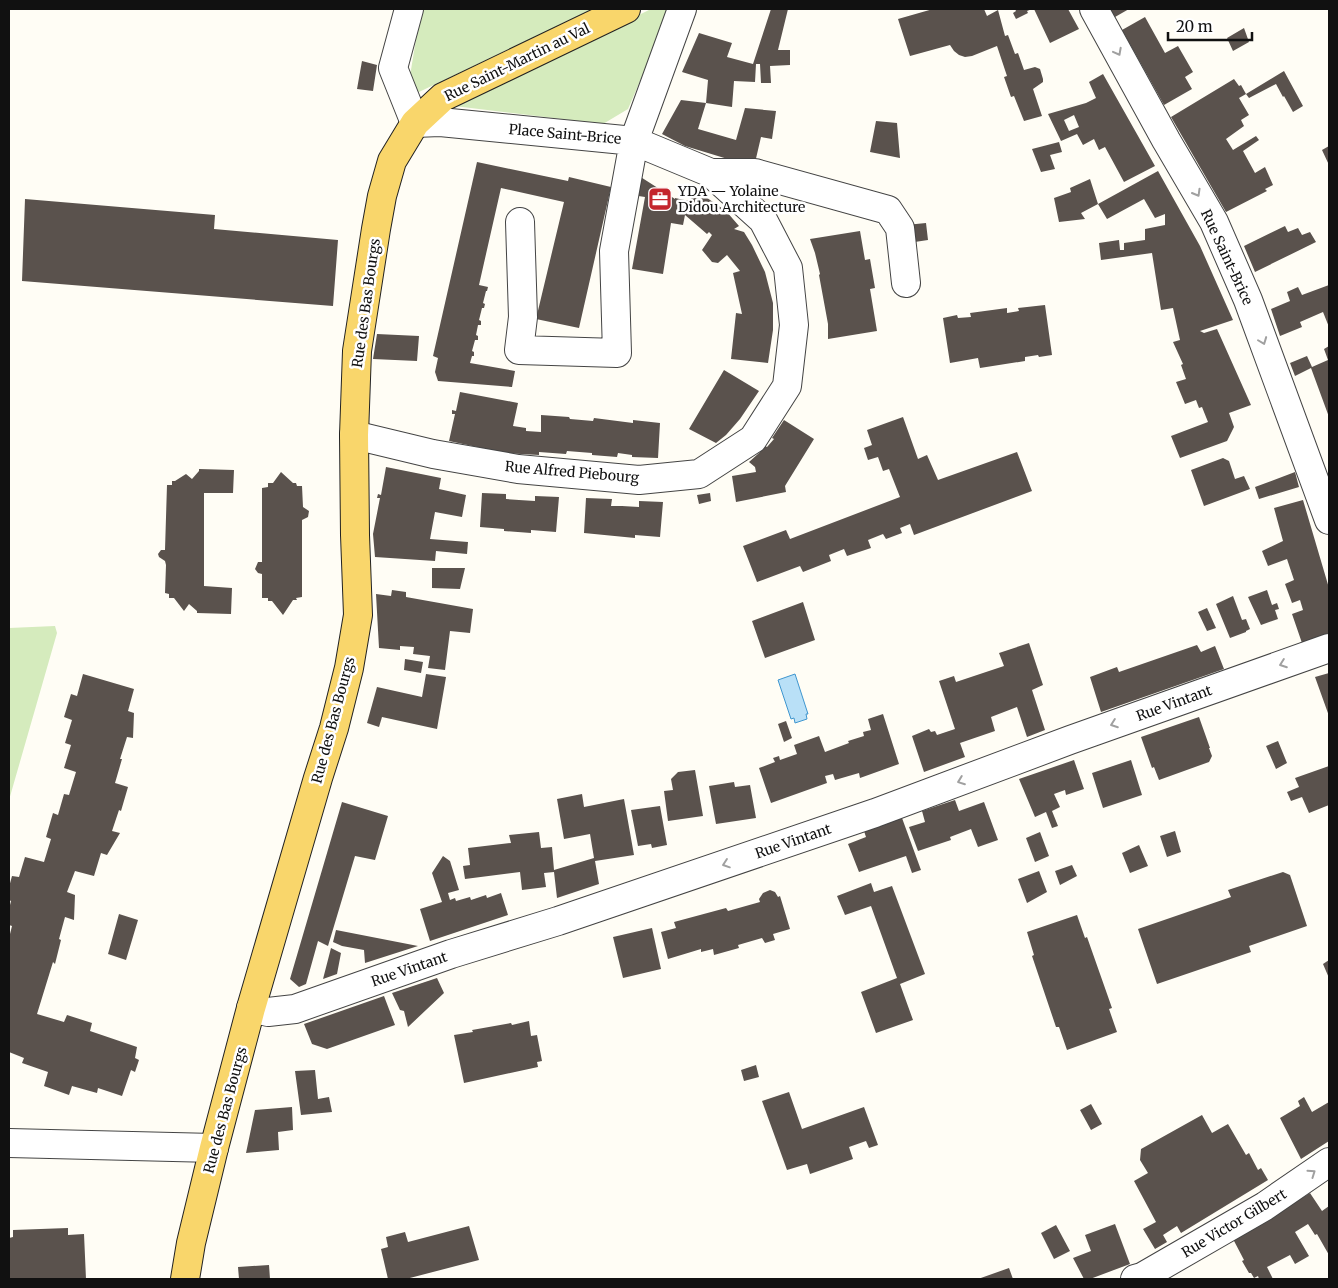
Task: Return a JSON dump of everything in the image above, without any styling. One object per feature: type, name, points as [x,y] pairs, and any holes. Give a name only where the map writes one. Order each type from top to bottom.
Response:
[{"type":"main road","name":"Rue Saint-Martin au Val","points":[[415,123],[443,97],[626,9]]},
{"type":"main road","name":"Rue des Bas Bourgs","points":[[185,1279],[191,1243],[214,1148],[251,1008],[334,728],[349,668],[358,615],[354,435],[357,351],[382,196],[392,161],[415,123]]},
{"type":"street","points":[[409,9],[393,68],[415,123]]},
{"type":"street","name":"Place Saint-Brice","points":[[415,123],[440,122],[634,140],[682,9]]},
{"type":"street","name":"Rue Saint-Brice","points":[[1094,9],[1166,140],[1214,222],[1248,300],[1329,520]]},
{"type":"street","points":[[520,222],[523,317],[519,350],[617,353],[614,251],[634,140]]},
{"type":"street","name":"Rue Alfred Piebourg","points":[[354,435],[433,454],[518,469],[639,480],[699,474],[753,439],[786,386],[794,325],[788,268],[763,220],[711,173],[634,140]]},
{"type":"street","points":[[711,173],[755,173],[888,210],[900,228],[906,283]]},
{"type":"street","name":"Rue Vintant","points":[[251,1008],[268,1012],[294,1008],[451,954],[558,921],[875,813],[1070,740],[1329,648]]},
{"type":"street","points":[[9,1143],[214,1148]]},
{"type":"street","name":"Rue Victor Gilbert","points":[[1136,1279],[1265,1206],[1329,1162]]},
{"type":"green space","points":[[421,9],[593,9],[419,92],[412,90],[409,82]]},
{"type":"green space","points":[[651,9],[671,9],[628,109],[603,124],[454,106]]},
{"type":"green space","points":[[55,626],[57,633],[9,800],[9,628]]},
{"type":"water","points":[[795,674],[808,714],[806,714],[807,719],[795,723],[794,718],[791,719],[778,680]]},
{"type":"building","points":[[771,9],[788,9],[778,50],[790,50],[790,65],[770,66],[771,83],[761,83],[760,64],[756,64],[755,82],[734,81],[732,107],[706,103],[708,80],[682,72],[699,33],[732,43],[727,57],[753,64]]},
{"type":"building","points":[[933,9],[984,9],[987,16],[998,10],[1005,36],[1008,35],[1015,54],[1018,53],[1024,70],[1035,67],[1040,69],[1043,82],[1033,89],[1042,116],[1024,121],[1014,96],[1011,97],[1004,77],[1007,76],[997,46],[965,57],[954,51],[950,45],[910,56],[898,19]]},
{"type":"building","points":[[1015,9],[1032,9],[1016,19],[1013,13],[1016,11]]},
{"type":"building","points":[[1034,9],[1068,9],[1079,29],[1050,43]]},
{"type":"building","points":[[1110,9],[1129,9],[1115,17]]},
{"type":"building","points":[[1145,17],[1165,53],[1178,46],[1193,72],[1185,77],[1192,89],[1164,105],[1122,30]]},
{"type":"building","points":[[1244,28],[1249,42],[1233,51],[1227,38]]},
{"type":"building","points":[[362,61],[377,65],[373,91],[357,89]]},
{"type":"building","points":[[1284,71],[1303,106],[1293,112],[1276,84],[1249,98],[1246,94]]},
{"type":"building","points":[[1103,74],[1155,166],[1124,182],[1105,147],[1099,150],[1094,139],[1083,145],[1077,134],[1061,141],[1048,114],[1086,103],[1096,98],[1089,82]],"holes":[[[1074,115],[1079,127],[1069,131],[1064,120]]]},
{"type":"building","points":[[1234,79],[1239,86],[1241,85],[1246,94],[1239,98],[1249,115],[1241,120],[1244,126],[1226,139],[1233,150],[1256,136],[1259,140],[1243,151],[1255,173],[1265,167],[1273,185],[1265,189],[1267,191],[1226,212],[1171,117]]},
{"type":"building","points":[[681,100],[706,103],[698,129],[736,140],[745,108],[776,111],[772,139],[761,137],[754,167],[685,146],[662,134]]},
{"type":"building","points":[[876,121],[897,123],[900,158],[870,152]]},
{"type":"building","points":[[1059,142],[1062,152],[1050,155],[1055,169],[1041,172],[1032,149]]},
{"type":"building","points":[[1329,146],[1329,165],[1322,150]]},
{"type":"building","points":[[477,162],[568,181],[569,177],[611,187],[579,328],[536,319],[564,202],[501,188],[479,285],[488,287],[483,303],[485,304],[484,308],[482,308],[479,320],[481,325],[478,325],[476,335],[478,340],[475,340],[472,351],[474,356],[472,356],[470,363],[515,371],[512,387],[438,381],[435,372],[438,358],[433,356]]},
{"type":"building","points":[[1158,171],[1200,246],[1233,320],[1200,331],[1204,333],[1217,329],[1251,405],[1229,413],[1234,427],[1227,441],[1180,458],[1171,436],[1208,422],[1202,407],[1199,408],[1196,400],[1185,404],[1176,382],[1186,379],[1181,365],[1183,364],[1173,342],[1180,340],[1173,308],[1161,310],[1152,253],[1101,260],[1099,243],[1119,240],[1120,250],[1124,250],[1124,243],[1145,240],[1145,229],[1165,225],[1165,214],[1155,218],[1144,199],[1107,219],[1098,204]]},
{"type":"building","points":[[636,174],[675,199],[689,201],[697,191],[726,211],[739,226],[734,229],[744,232],[765,272],[773,303],[773,330],[768,363],[731,359],[736,313],[742,314],[733,273],[740,271],[727,255],[718,263],[712,262],[702,250],[712,235],[709,232],[707,234],[685,215],[683,225],[671,223],[663,274],[632,269],[645,197],[632,195]]},
{"type":"building","points":[[1090,179],[1098,204],[1081,213],[1085,219],[1059,222],[1054,198],[1071,192],[1070,188]]},
{"type":"building","points":[[25,199],[215,215],[214,229],[338,240],[333,306],[22,281]]},
{"type":"building","points":[[926,223],[928,240],[908,243],[906,225]]},
{"type":"building","points":[[1285,226],[1288,232],[1298,228],[1302,235],[1310,232],[1316,242],[1255,272],[1244,246]]},
{"type":"building","points":[[860,231],[865,260],[870,259],[875,288],[870,289],[877,331],[828,339],[828,324],[820,274],[810,239]]},
{"type":"building","points":[[1329,285],[1329,327],[1323,312],[1300,322],[1302,327],[1280,336],[1271,309],[1290,301],[1287,292],[1298,287],[1302,295]]},
{"type":"building","points":[[1045,305],[1052,355],[1025,357],[1025,361],[980,368],[978,358],[950,363],[943,318],[957,315],[958,318],[971,317],[970,313],[1007,308],[1007,313],[1019,311],[1018,308]]},
{"type":"building","points":[[377,334],[419,336],[417,361],[373,359]]},
{"type":"building","points":[[1329,346],[1329,417],[1311,368],[1295,376],[1290,363],[1307,356],[1312,367],[1328,360],[1324,349]]},
{"type":"building","points":[[724,370],[759,391],[740,419],[716,443],[689,429]]},
{"type":"building","points":[[460,392],[518,403],[513,426],[526,428],[526,431],[541,432],[541,415],[593,421],[594,418],[633,423],[633,420],[660,423],[658,458],[632,457],[632,455],[618,453],[617,457],[567,451],[566,454],[539,452],[539,455],[505,453],[449,441],[455,414],[452,414],[452,410],[456,411]]},
{"type":"building","points":[[903,417],[918,459],[927,455],[938,480],[1017,452],[1032,491],[914,535],[910,524],[900,528],[902,533],[886,539],[883,534],[868,540],[871,548],[847,556],[844,549],[829,555],[831,561],[803,572],[800,566],[757,582],[743,546],[786,530],[790,539],[900,497],[889,469],[883,471],[878,457],[868,460],[864,448],[872,445],[867,430]]},
{"type":"building","points":[[784,420],[814,439],[785,486],[786,492],[736,502],[732,476],[756,472],[755,467],[749,462],[774,439],[772,438]]},
{"type":"building","points":[[1223,458],[1229,461],[1235,479],[1244,476],[1250,489],[1204,506],[1191,470]]},
{"type":"building","points":[[386,467],[441,478],[439,489],[466,495],[462,517],[435,512],[430,539],[468,542],[467,554],[436,551],[435,561],[375,557],[373,534],[380,498],[377,498],[378,494],[381,495]]},
{"type":"building","points":[[199,469],[234,470],[233,493],[204,493],[204,586],[232,588],[231,614],[197,613],[189,604],[184,611],[174,598],[169,598],[169,594],[165,593],[166,565],[165,561],[158,554],[161,550],[165,550],[167,485],[172,485],[172,481],[186,474],[192,479]]},
{"type":"building","points":[[281,472],[293,483],[296,483],[297,486],[302,486],[303,507],[309,511],[308,517],[302,520],[302,597],[293,600],[283,615],[272,601],[268,601],[268,598],[262,598],[262,574],[258,573],[255,569],[258,562],[262,562],[262,488],[268,487],[268,483],[273,483]]},
{"type":"building","points":[[1295,472],[1299,487],[1259,499],[1255,487]]},
{"type":"building","points":[[482,493],[506,494],[506,499],[535,501],[535,496],[559,497],[556,532],[531,530],[531,533],[480,527]]},
{"type":"building","points":[[710,493],[711,501],[699,504],[697,495]]},
{"type":"building","points":[[586,498],[612,499],[611,506],[639,507],[639,501],[663,502],[660,537],[635,535],[635,538],[584,533]]},
{"type":"building","points":[[1303,500],[1329,588],[1329,633],[1302,643],[1292,614],[1303,610],[1300,600],[1292,603],[1285,584],[1294,580],[1287,559],[1268,566],[1262,551],[1283,541],[1274,508]]},
{"type":"building","points":[[432,568],[465,568],[460,589],[432,588]]},
{"type":"building","points":[[392,590],[406,592],[406,597],[473,609],[470,633],[450,631],[445,670],[428,668],[430,656],[413,654],[414,647],[400,646],[400,650],[379,648],[376,594],[391,596]]},
{"type":"building","points":[[1267,590],[1272,605],[1277,603],[1279,609],[1275,610],[1278,619],[1261,625],[1248,597]]},
{"type":"building","points":[[1233,596],[1242,620],[1246,619],[1250,629],[1230,638],[1216,604]]},
{"type":"building","points":[[803,602],[815,640],[765,658],[752,621]]},
{"type":"building","points":[[1207,608],[1216,628],[1207,631],[1198,612]]},
{"type":"building","points":[[1029,643],[1043,685],[1032,690],[1045,730],[1027,737],[1017,707],[991,717],[995,731],[960,743],[965,757],[924,772],[912,736],[929,729],[931,732],[935,731],[937,735],[955,729],[939,681],[954,676],[956,682],[1004,666],[999,653]]},
{"type":"building","points":[[1197,645],[1201,652],[1215,646],[1224,669],[1101,712],[1090,677],[1117,667],[1119,672]]},
{"type":"building","points":[[405,659],[423,662],[421,673],[404,670]]},
{"type":"building","points":[[1329,673],[1329,716],[1315,677]]},
{"type":"building","points":[[83,674],[134,689],[128,711],[134,713],[133,738],[127,737],[115,783],[128,787],[121,811],[119,810],[112,831],[120,833],[107,855],[101,853],[94,876],[75,871],[67,892],[75,895],[74,920],[65,917],[55,964],[53,962],[37,1014],[64,1022],[67,1015],[92,1023],[90,1031],[137,1047],[135,1058],[139,1060],[135,1072],[131,1070],[122,1096],[98,1088],[97,1093],[72,1086],[69,1095],[44,1086],[48,1072],[22,1063],[24,1058],[9,1052],[9,938],[12,926],[9,925],[11,901],[9,900],[9,887],[12,876],[19,877],[25,857],[44,862],[51,839],[46,837],[53,813],[58,815],[64,794],[69,795],[76,772],[64,768],[71,745],[65,743],[72,720],[64,717],[71,694],[77,696]]},
{"type":"building","points":[[426,674],[446,677],[437,729],[382,717],[379,727],[367,723],[377,687],[422,697]]},
{"type":"building","points":[[883,714],[899,764],[860,778],[859,773],[835,780],[833,774],[825,776],[827,783],[771,803],[759,768],[775,762],[773,758],[779,756],[780,760],[797,754],[794,745],[819,736],[825,752],[849,743],[848,741],[864,736],[863,732],[871,730],[868,719]]},
{"type":"building","points":[[1199,717],[1212,756],[1209,762],[1159,780],[1154,767],[1152,768],[1141,737]]},
{"type":"building","points":[[786,721],[792,738],[784,742],[778,724]]},
{"type":"building","points":[[1278,741],[1287,763],[1276,769],[1266,746]]},
{"type":"building","points":[[1074,760],[1084,789],[1066,795],[1065,790],[1054,794],[1060,807],[1052,811],[1058,826],[1052,828],[1046,812],[1035,817],[1019,779]]},
{"type":"building","points":[[1131,760],[1142,795],[1103,808],[1092,773]]},
{"type":"building","points":[[1329,766],[1329,805],[1309,813],[1302,797],[1291,801],[1287,792],[1299,787],[1295,778]]},
{"type":"building","points":[[695,770],[703,816],[668,821],[664,791],[673,790],[671,779],[678,772]]},
{"type":"building","points":[[734,782],[735,787],[750,785],[756,818],[716,824],[709,786]]},
{"type":"building","points":[[582,794],[584,807],[624,799],[634,855],[595,861],[599,884],[557,898],[554,872],[544,873],[546,887],[522,890],[520,872],[465,879],[463,866],[470,865],[468,848],[511,843],[509,835],[539,832],[541,848],[552,847],[554,870],[594,858],[590,834],[564,839],[557,799]]},
{"type":"building","points":[[955,800],[959,811],[984,802],[998,840],[978,847],[971,829],[950,837],[951,840],[918,851],[909,827],[925,822],[922,811]]},
{"type":"building","points":[[342,802],[388,816],[375,860],[355,856],[328,946],[318,941],[306,984],[299,987],[290,979]]},
{"type":"building","points":[[660,806],[667,845],[652,848],[651,844],[638,846],[631,810]]},
{"type":"building","points":[[902,818],[921,870],[912,873],[906,856],[859,872],[848,844],[866,837],[864,831]]},
{"type":"building","points":[[1175,831],[1181,852],[1167,857],[1160,836]]},
{"type":"building","points":[[1040,832],[1049,856],[1035,862],[1026,838]]},
{"type":"building","points":[[1139,845],[1148,866],[1130,873],[1122,853]]},
{"type":"building","points":[[443,856],[450,861],[459,890],[448,893],[450,900],[455,898],[456,901],[470,897],[471,900],[486,895],[487,898],[501,893],[508,915],[430,941],[420,909],[442,902],[432,873]]},
{"type":"building","points":[[1072,865],[1077,876],[1060,885],[1055,871]]},
{"type":"building","points":[[1039,871],[1047,892],[1027,903],[1018,879]]},
{"type":"building","points":[[1283,872],[1290,875],[1307,926],[1249,946],[1251,952],[1157,984],[1138,929],[1231,897],[1228,890]]},
{"type":"building","points":[[871,883],[874,892],[892,886],[925,974],[900,984],[913,1020],[876,1033],[861,992],[897,978],[871,906],[845,915],[837,896]]},
{"type":"building","points":[[770,890],[775,892],[778,897],[780,896],[790,929],[773,934],[775,940],[765,943],[762,938],[738,945],[739,948],[714,955],[713,949],[701,952],[701,949],[668,959],[661,932],[676,928],[674,922],[726,908],[728,911],[760,902],[759,899],[763,893]]},
{"type":"building","points":[[119,914],[138,920],[126,960],[108,954]]},
{"type":"building","points":[[1077,915],[1085,938],[1087,937],[1112,1008],[1109,1009],[1117,1032],[1067,1050],[1059,1027],[1056,1027],[1032,956],[1034,955],[1027,932]]},
{"type":"building","points":[[652,928],[661,969],[623,978],[613,937]]},
{"type":"building","points":[[336,930],[418,946],[365,963],[364,950],[342,946],[333,942]]},
{"type":"building","points":[[331,948],[341,953],[337,974],[323,979]]},
{"type":"building","points":[[1329,960],[1329,978],[1323,964]]},
{"type":"building","points":[[437,978],[444,993],[408,1027],[404,1011],[400,1010],[392,993]]},
{"type":"building","points":[[384,996],[395,1025],[327,1049],[312,1044],[304,1024]]},
{"type":"building","points":[[529,1021],[531,1036],[537,1035],[542,1061],[537,1062],[538,1067],[464,1083],[454,1035],[473,1032],[472,1030]]},
{"type":"building","points":[[756,1065],[759,1077],[744,1081],[741,1070]]},
{"type":"building","points":[[315,1070],[318,1099],[329,1097],[332,1112],[301,1115],[295,1071]]},
{"type":"building","points":[[789,1092],[802,1129],[864,1107],[878,1145],[869,1148],[866,1141],[849,1147],[853,1159],[810,1174],[807,1164],[787,1170],[762,1101]]},
{"type":"building","points":[[1304,1097],[1312,1112],[1329,1102],[1329,1141],[1301,1159],[1280,1118],[1300,1106],[1298,1101]]},
{"type":"building","points":[[1091,1104],[1102,1124],[1091,1130],[1080,1110]]},
{"type":"building","points":[[292,1107],[293,1130],[278,1132],[279,1150],[246,1153],[255,1110]]},
{"type":"building","points":[[1202,1115],[1212,1133],[1228,1124],[1246,1155],[1249,1153],[1258,1170],[1261,1168],[1268,1180],[1181,1233],[1177,1226],[1163,1235],[1167,1242],[1155,1249],[1143,1229],[1156,1222],[1134,1181],[1148,1173],[1140,1160],[1141,1149]]},
{"type":"building","points":[[1310,1193],[1322,1211],[1329,1206],[1329,1255],[1317,1234],[1315,1235],[1308,1224],[1295,1232],[1309,1256],[1295,1264],[1290,1255],[1267,1267],[1273,1279],[1259,1279],[1258,1276],[1254,1278],[1242,1261],[1244,1260],[1233,1239]]},
{"type":"building","points":[[1115,1224],[1130,1264],[1090,1279],[1084,1279],[1073,1258],[1091,1251],[1085,1235]]},
{"type":"building","points":[[1056,1225],[1070,1251],[1054,1259],[1041,1233]]},
{"type":"building","points":[[469,1226],[479,1260],[406,1279],[388,1279],[381,1249],[388,1247],[386,1237],[405,1232],[408,1242]]},
{"type":"building","points":[[68,1228],[68,1235],[84,1234],[86,1279],[9,1279],[9,1238],[13,1237],[13,1230]]},
{"type":"building","points":[[269,1265],[270,1279],[239,1279],[238,1267]]},
{"type":"building","points":[[1009,1268],[1013,1279],[978,1279]]},
{"type":"place","name":"YDA — Yolaine Didou Architecture","points":[[660,199]]}]
